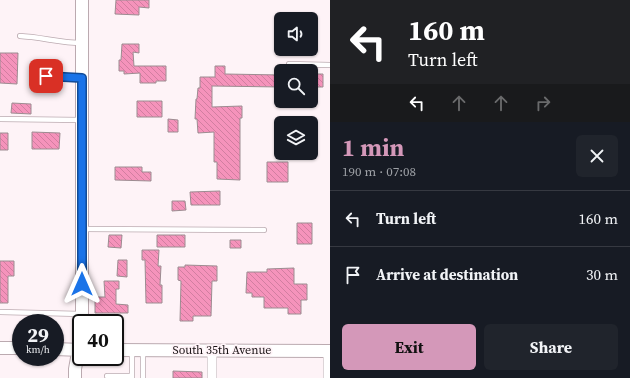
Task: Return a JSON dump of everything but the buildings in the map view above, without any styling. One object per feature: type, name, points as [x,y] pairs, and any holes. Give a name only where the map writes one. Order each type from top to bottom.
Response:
[{"type":"street","points":[[82,0],[82,314]]},
{"type":"street","points":[[0,348],[12,348]]},
{"type":"street","name":"South 35th Avenue","points":[[124,350],[329,351]]},
{"type":"street","points":[[212,350],[212,378]]},
{"type":"street","points":[[328,378],[329,351]]},
{"type":"street","points":[[75,378],[76,366]]},
{"type":"lane","points":[[20,36],[70,43],[82,42]]},
{"type":"lane","points":[[318,65],[330,65]]},
{"type":"lane","points":[[35,76],[82,78]]},
{"type":"lane","points":[[0,119],[82,120]]},
{"type":"lane","points":[[82,229],[264,230]]},
{"type":"lane","points":[[0,312],[72,317]]},
{"type":"lane","points":[[107,376],[132,377],[137,350]]},
{"type":"lane","points":[[137,350],[143,378]]},
{"type":"route","points":[[46,76],[82,78],[82,284]]}]
